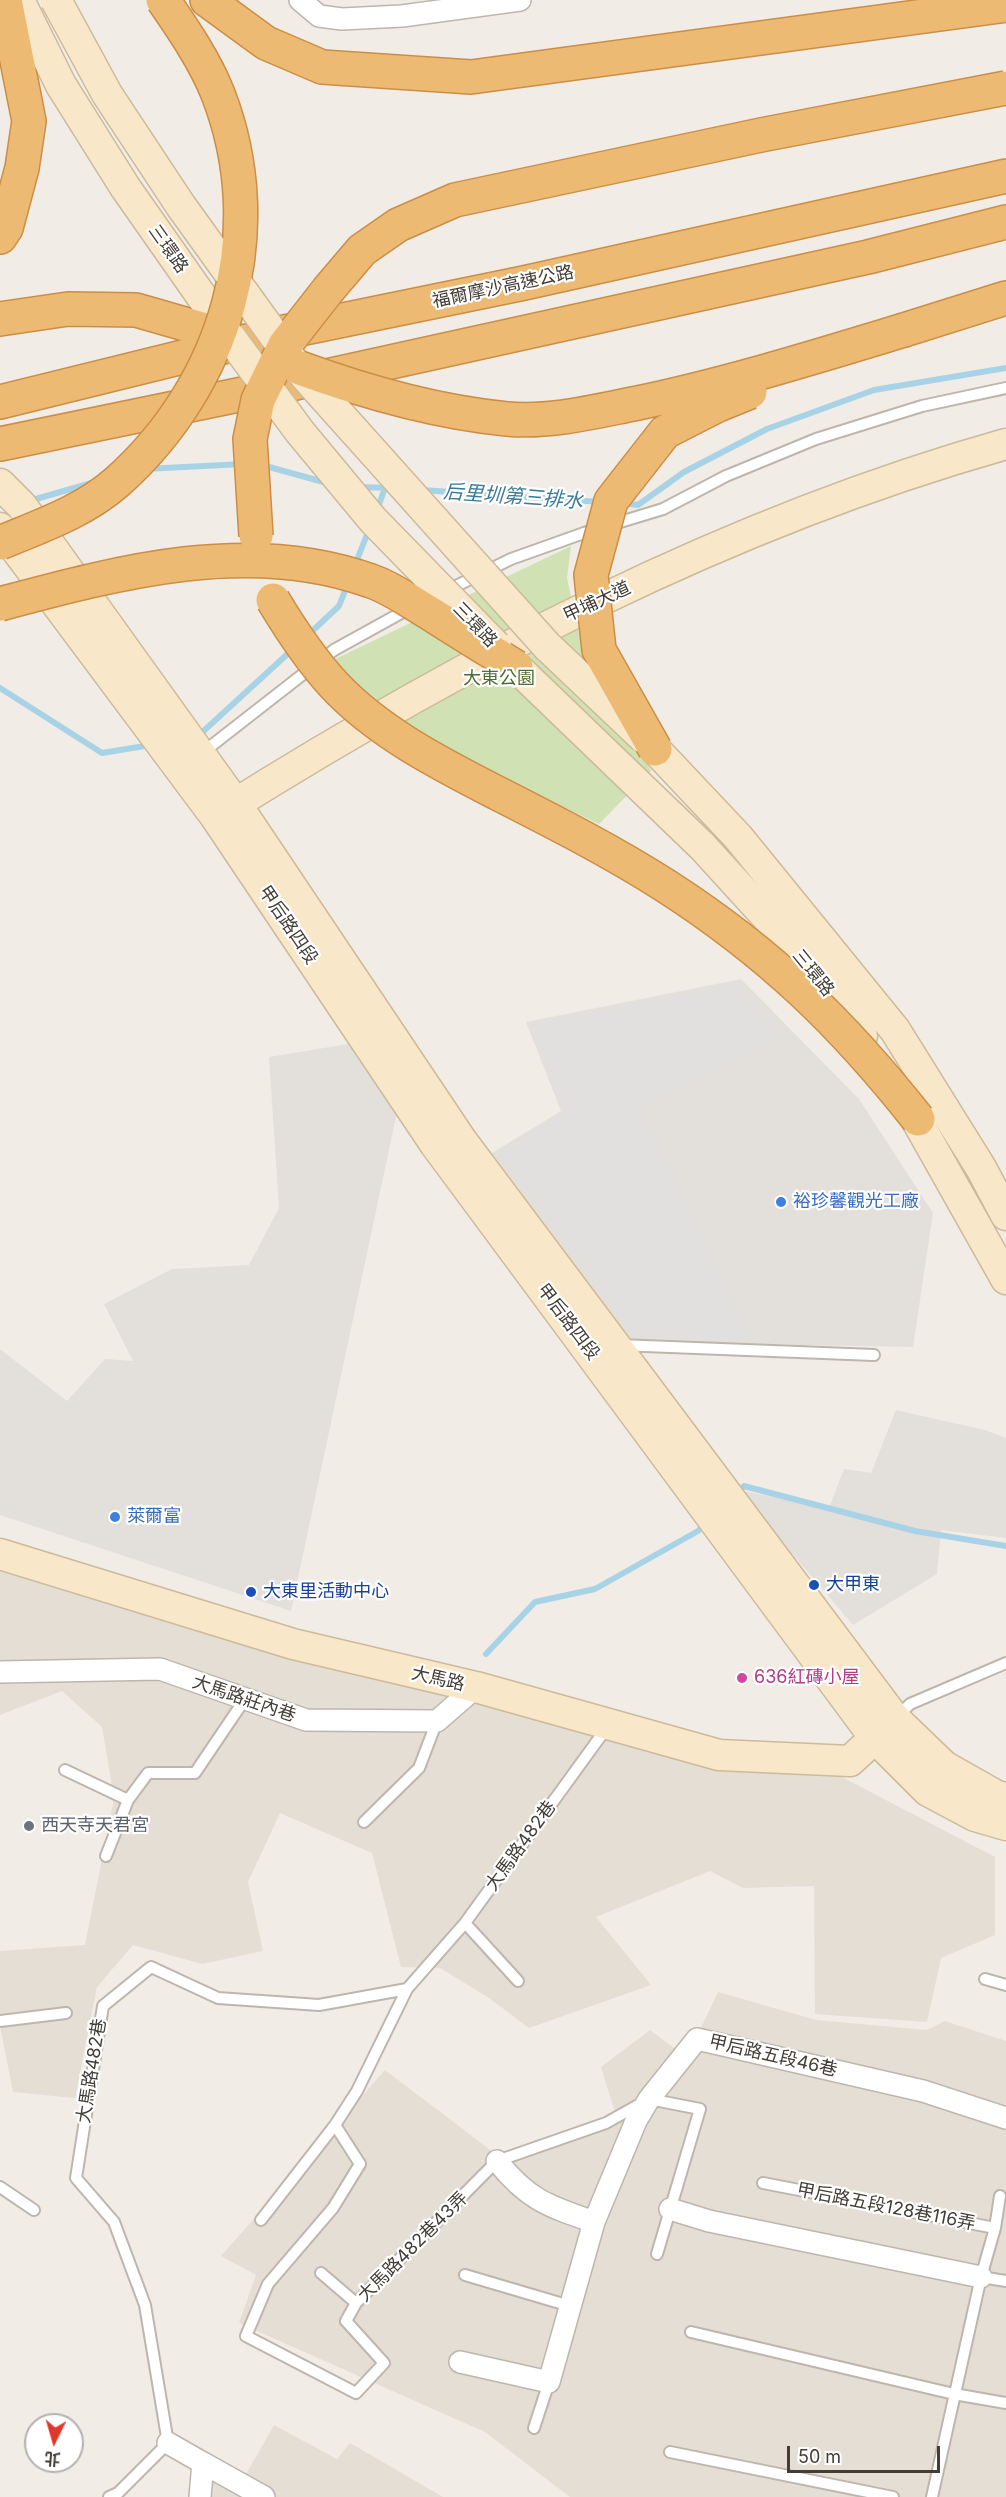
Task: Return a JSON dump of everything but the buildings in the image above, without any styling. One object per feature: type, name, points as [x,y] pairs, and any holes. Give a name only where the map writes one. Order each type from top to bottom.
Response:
[{"type":"highway","points":[[0,237],[6,228],[22,168],[29,121],[5,0]]},
{"type":"highway","points":[[0,543],[71,514],[116,483],[166,431],[199,382],[219,339],[233,289],[238,231],[240,198],[235,150],[218,93],[184,31],[163,0]]},
{"type":"highway","points":[[207,0],[266,43],[322,68],[471,77],[1006,5]]},
{"type":"highway","points":[[918,1119],[871,1060],[811,997],[740,937],[666,886],[594,843],[439,763],[378,724],[334,686],[294,635],[273,600],[256,536],[251,494],[250,439],[258,400],[285,345],[362,250],[398,225],[455,200],[761,135],[1006,88]]},
{"type":"highway","name":"福爾摩沙高速公路","points":[[0,402],[280,333],[524,283],[1006,176]]},
{"type":"highway","points":[[0,444],[277,387],[845,262],[1006,222]]},
{"type":"highway","points":[[297,367],[365,392],[445,410],[509,419],[581,415],[663,398],[797,363],[1006,298]]},
{"type":"highway","points":[[0,319],[68,309],[136,310],[230,337]]},
{"type":"highway","points":[[655,748],[599,650],[591,575],[611,501],[665,432],[718,405],[904,330]]},
{"type":"highway","points":[[0,604],[107,575],[160,567],[262,560],[306,564],[372,581],[516,667]]},
{"type":"street","name":"三環路","points":[[19,0],[61,85],[125,187],[300,432],[373,520],[516,667],[702,846],[785,937],[854,1023],[918,1119],[1006,1279]]},
{"type":"street","name":"三環路","points":[[56,0],[107,94],[181,206],[297,367],[547,646],[655,748],[738,837],[895,1030],[981,1168],[1006,1215]]},
{"type":"street","points":[[300,0],[319,16],[342,19],[402,16],[459,4],[520,0]]},
{"type":"street","points":[[230,337],[297,367]]},
{"type":"street","name":"甲埔大道","points":[[225,810],[477,664],[558,621],[648,578],[825,503],[1006,444]]},
{"type":"street","points":[[0,484],[22,506],[164,727]]},
{"type":"street","points":[[0,528],[164,727]]},
{"type":"street","name":"甲后路四段","points":[[164,727],[462,1141],[615,1345],[928,1791],[975,1816],[1006,1825]]},
{"type":"street","name":"甲后路四段","points":[[225,810],[435,1144],[885,1729],[944,1766],[997,1796],[1006,1798]]},
{"type":"street","name":"大馬路","points":[[0,1554],[293,1644],[476,1688],[719,1755],[850,1761],[885,1729]]},
{"type":"street","name":"大馬路莊內巷","points":[[0,1672],[160,1669],[306,1720],[437,1721]]},
{"type":"street","points":[[437,1721],[476,1688]]},
{"type":"street","name":"甲后路五段46巷","points":[[549,2382],[594,2222],[636,2121],[650,2099],[697,2039],[922,2091],[1006,2118]]},
{"type":"street","points":[[497,2161],[517,2185],[543,2204],[594,2222]]},
{"type":"street","points":[[670,2209],[709,2221],[981,2277]]},
{"type":"street","points":[[460,2361],[549,2382]]},
{"type":"street","points":[[168,2443],[264,2497]]},
{"type":"street","points":[[200,2497],[203,2463]]},
{"type":"lane","points":[[189,761],[334,650],[399,613],[511,559],[584,533],[663,509],[726,476],[816,439],[922,406],[1006,388]]},
{"type":"lane","points":[[615,1345],[874,1355]]},
{"type":"lane","points":[[885,1729],[910,1704],[1006,1662]]},
{"type":"lane","points":[[106,1856],[128,1800],[148,1773],[195,1773],[245,1699]]},
{"type":"lane","points":[[364,1822],[420,1768],[437,1721]]},
{"type":"lane","name":"大馬路482巷","points":[[168,2443],[145,2305],[114,2222],[76,2178],[103,2006],[151,1966],[218,1998],[319,2005],[407,1989],[465,1923],[609,1724]]},
{"type":"lane","points":[[65,1770],[128,1800]]},
{"type":"lane","points":[[465,1923],[518,1981]]},
{"type":"lane","points":[[985,1979],[1006,1985]]},
{"type":"lane","points":[[261,2220],[335,2125],[357,2091],[407,1989]]},
{"type":"lane","points":[[0,2021],[66,2013]]},
{"type":"lane","points":[[497,2161],[606,2123],[650,2099],[700,2109],[657,2254]]},
{"type":"lane","name":"大馬路482巷43弄","points":[[335,2125],[360,2164],[333,2208],[268,2284],[246,2336],[356,2393],[384,2363],[346,2320],[357,2303],[497,2161]]},
{"type":"lane","name":"甲后路五段128巷116弄","points":[[763,2183],[994,2228],[932,2497]]},
{"type":"lane","points":[[0,2187],[34,2210]]},
{"type":"lane","points":[[994,2228],[1000,2196]]},
{"type":"lane","points":[[321,2273],[357,2303]]},
{"type":"lane","points":[[465,2275],[570,2306]]},
{"type":"lane","points":[[981,2277],[1006,2281]]},
{"type":"lane","points":[[691,2332],[954,2394],[1006,2403]]},
{"type":"lane","points":[[534,2428],[549,2382]]},
{"type":"lane","points":[[109,2497],[118,2493],[168,2443]]},
{"type":"lane","points":[[670,2452],[893,2497]]},
{"type":"shaded area","name":"裕珍馨觀光工廠","points":[[741,979],[859,1099],[933,1213],[913,1347],[633,1342],[492,1153],[561,1111],[526,1022]]},
{"type":"shaded area","points":[[737,986],[787,1036],[640,1108],[752,1340],[635,1337],[499,1154],[566,1112],[532,1026]]},
{"type":"shaded area","points":[[360,1042],[400,1098],[291,1611],[0,1515],[0,1349],[67,1401],[105,1359],[133,1361],[104,1304],[172,1269],[249,1265],[279,1208],[269,1057]]},
{"type":"shaded area","points":[[896,1410],[985,1430],[1006,1438],[1006,1538],[941,1530],[937,1574],[853,1625],[738,1490],[829,1508],[844,1469],[871,1473]]},
{"type":"shaded area","points":[[0,1549],[706,1765],[840,1776],[995,1857],[995,1935],[941,1958],[927,2022],[815,2014],[814,1886],[743,1888],[710,1871],[596,1917],[651,1985],[529,2028],[489,1998],[440,1968],[401,1967],[372,1853],[280,1813],[248,1882],[263,1951],[202,1964],[133,1945],[97,1987],[75,2098],[13,2092],[0,2026],[0,1951],[85,1945],[114,1798],[102,1727],[62,1691],[0,1715]]},
{"type":"shaded area","points":[[718,1992],[816,2020],[927,2030],[945,2021],[1006,2041],[1006,2497],[570,2497],[485,2432],[239,2323],[256,2275],[221,2256],[385,2070],[497,2155],[616,2115],[601,2067],[650,2030],[674,2048],[698,2034]]},
{"type":"shaded area","points":[[274,2425],[337,2459],[350,2443],[443,2497],[204,2497],[199,2458],[241,2483]]},
{"type":"green space","name":"大東公園","points":[[571,546],[567,578],[581,643],[651,771],[599,824],[440,749],[329,662]]},
{"type":"waterway","name":"后里圳第三排水","points":[[621,503],[638,505],[684,472],[767,429],[874,390],[1006,368]]},
{"type":"waterway","name":"后里圳第三排水","points":[[145,469],[243,464]]},
{"type":"waterway","name":"后里圳第三排水","points":[[262,465],[327,483]]},
{"type":"waterway","name":"后里圳第三排水","points":[[29,501],[95,482]]},
{"type":"waterway","name":"后里圳第三排水","points":[[358,487],[393,488]]},
{"type":"waterway","points":[[377,510],[385,488]]},
{"type":"waterway","name":"后里圳第三排水","points":[[421,490],[602,502]]},
{"type":"waterway","points":[[355,565],[370,527]]},
{"type":"waterway","points":[[307,636],[339,606],[348,583]]},
{"type":"waterway","points":[[197,737],[293,649]]},
{"type":"waterway","points":[[0,688],[102,753],[151,745]]},
{"type":"waterway","points":[[736,1494],[744,1486],[915,1531],[1006,1546]]},
{"type":"waterway","points":[[486,1654],[535,1602],[595,1589],[698,1531],[705,1524]]},
{"type":"place","name":"裕珍馨觀光工廠","points":[[781,1202]]},
{"type":"place","name":"萊爾富","points":[[115,1517]]},
{"type":"place","name":"大甲東","points":[[814,1585]]},
{"type":"place","name":"大東里活動中心","points":[[251,1592]]},
{"type":"place","name":"636紅磚小屋","points":[[742,1678]]},
{"type":"place","name":"西天寺天君宮","points":[[29,1826]]}]
